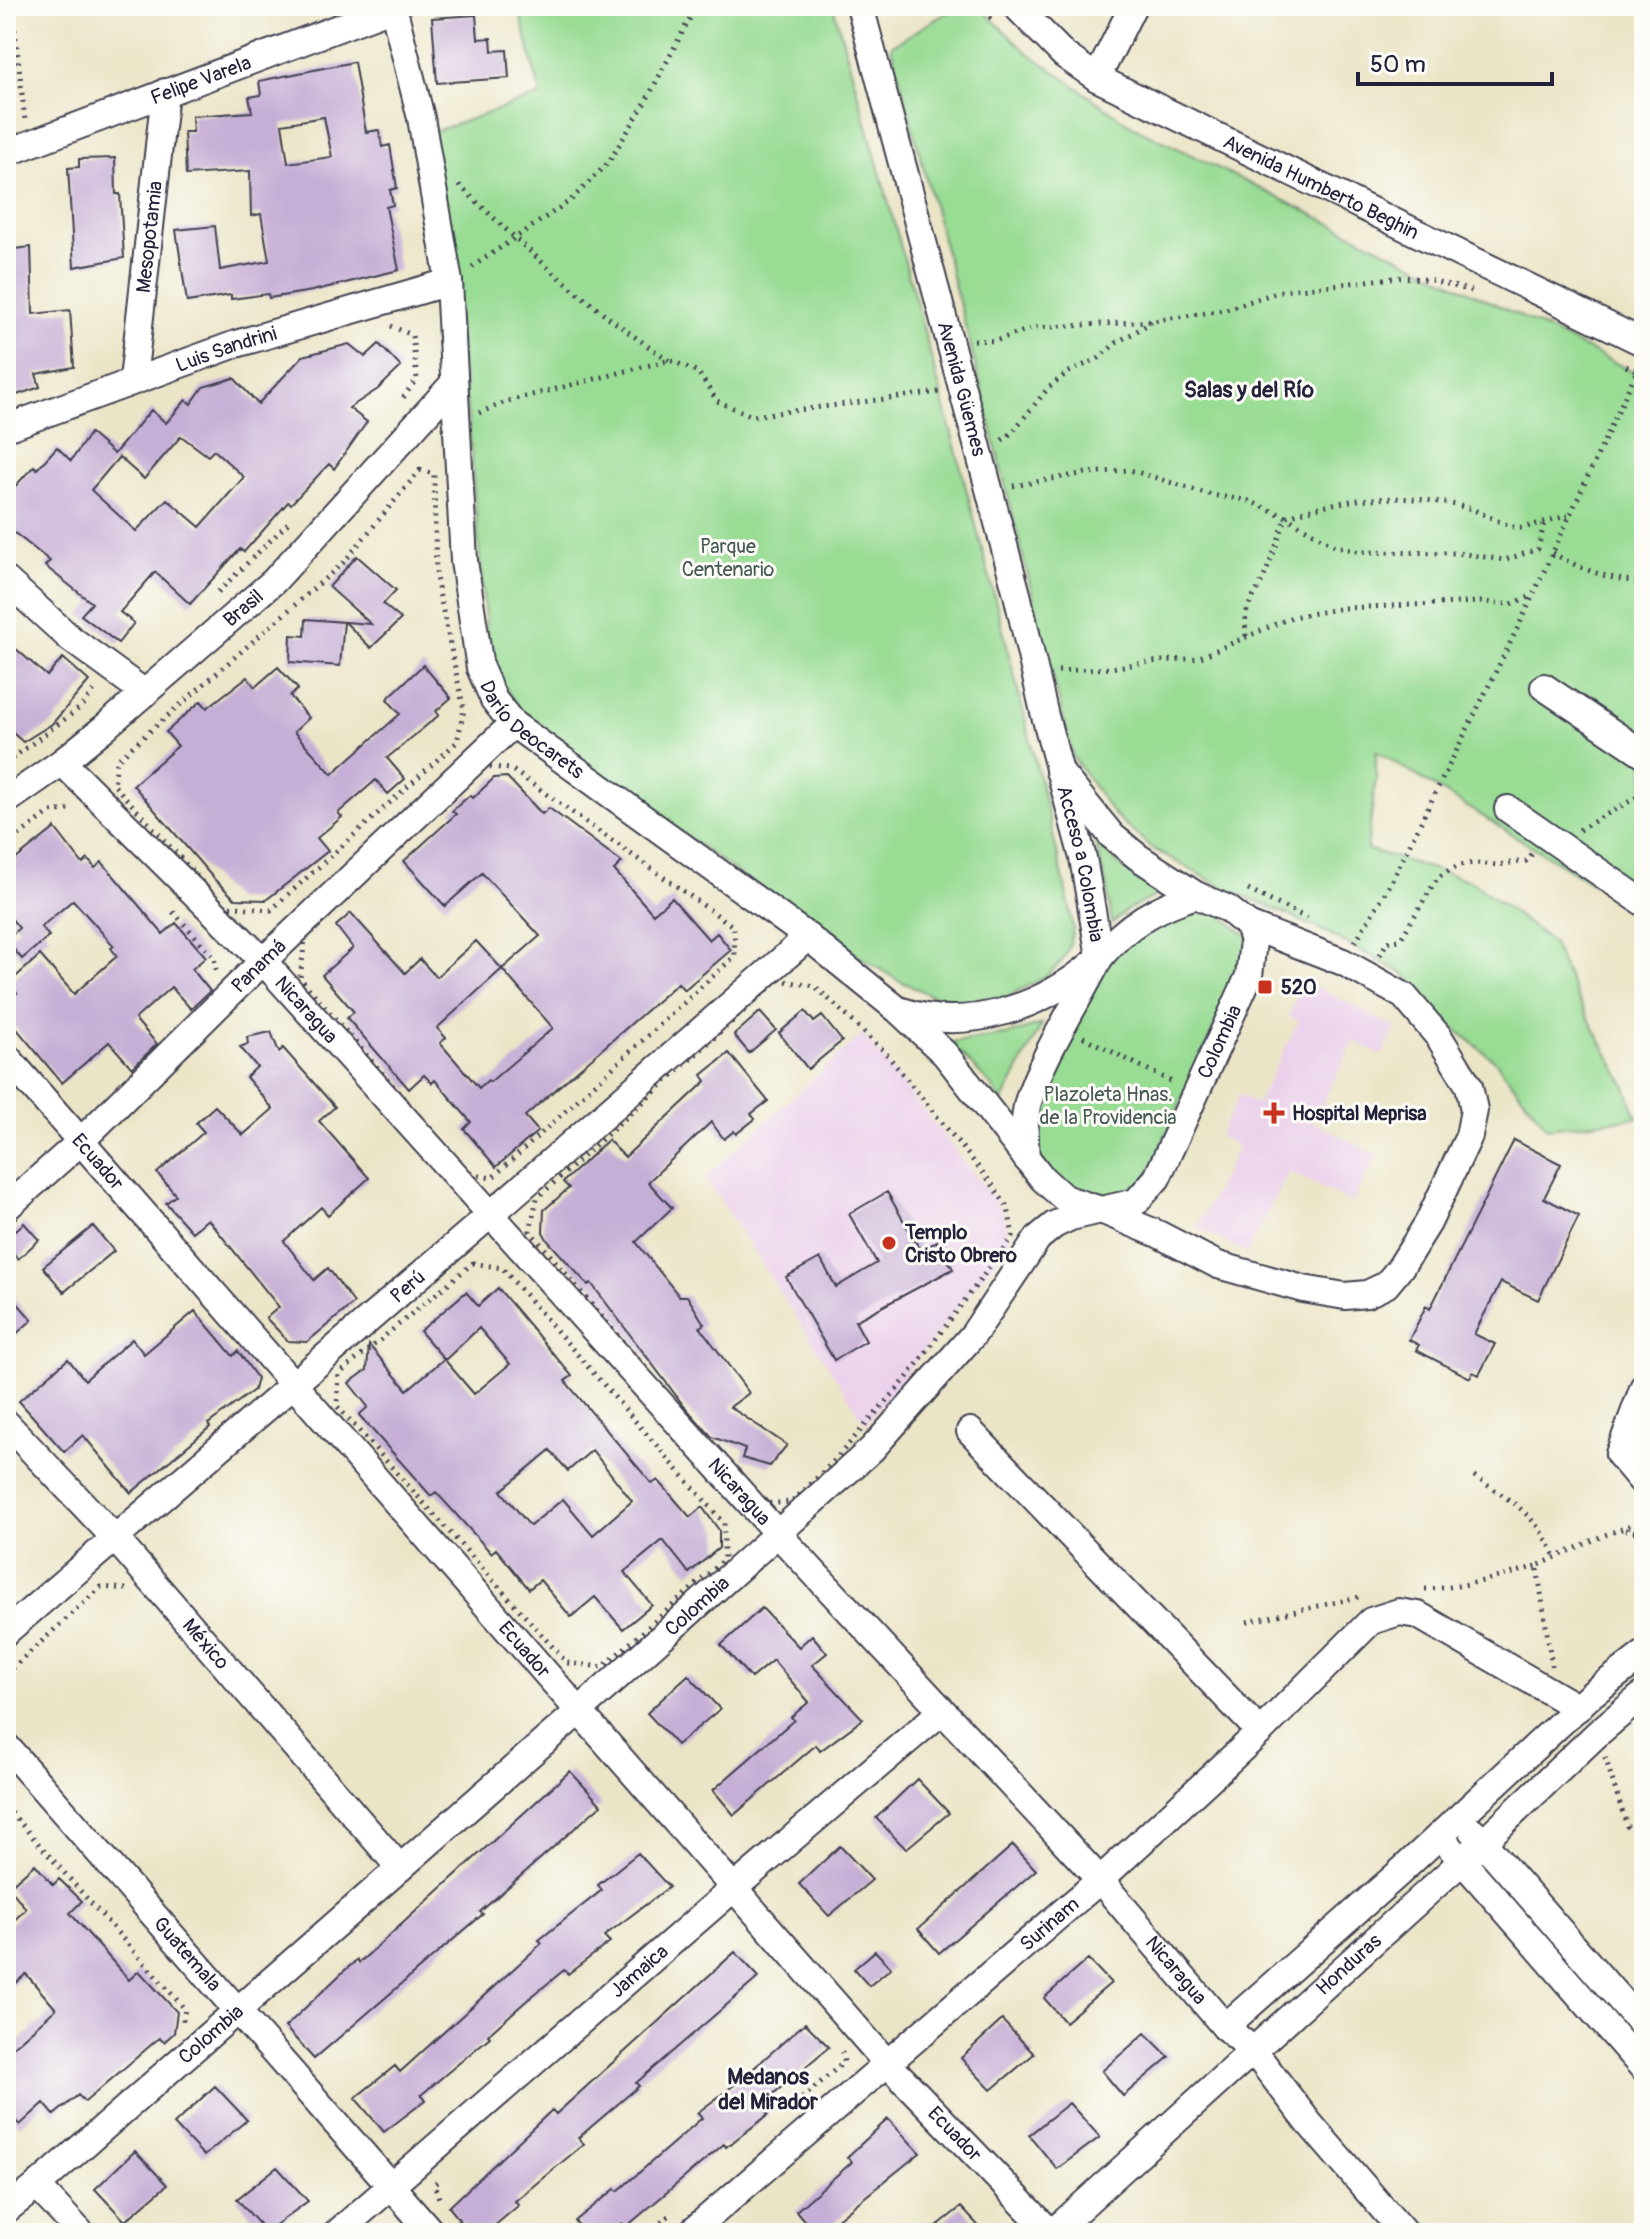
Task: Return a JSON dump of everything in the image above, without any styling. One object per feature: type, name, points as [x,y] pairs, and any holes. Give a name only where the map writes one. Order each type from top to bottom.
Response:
[{"type":"street","name":"Felipe Varela","points":[[18,149],[394,6]]},
{"type":"street","name":"Darío Deocarets","points":[[394,6],[421,118],[449,282],[464,561],[480,668],[494,700],[513,724],[808,937],[898,1010],[945,1054],[981,1096],[1043,1179],[1064,1198],[1158,1234],[1218,1265],[1303,1289],[1345,1296],[1367,1294],[1386,1285],[1428,1223],[1469,1136],[1474,1110],[1469,1086],[1439,1037],[1404,996],[1343,962],[1248,925],[1228,909],[1196,895],[1138,857],[1112,836],[1059,771]]},
{"type":"street","name":"Avenida Güemes","points":[[860,6],[990,495],[1050,676],[1059,771]]},
{"type":"street","points":[[1097,78],[1133,6]]},
{"type":"street","name":"Avenida Humberto Beghin","points":[[1027,11],[1064,55],[1097,78],[1642,352]]},
{"type":"street","name":"Mesopotamia","points":[[133,380],[165,92]]},
{"type":"street","name":"Luis Sandrini","points":[[6,428],[236,344],[449,282]]},
{"type":"street","name":"Brasil","points":[[6,801],[62,762],[274,581],[453,384]]},
{"type":"street","points":[[6,580],[71,639],[145,693]]},
{"type":"street","points":[[1544,687],[1644,754]]},
{"type":"street","name":"Panamá","points":[[6,1208],[79,1143],[263,961],[513,724]]},
{"type":"street","name":"Nicaragua","points":[[62,762],[263,961],[778,1534],[1100,1880],[1225,2027],[1252,2049],[1309,2123],[1404,2233]]},
{"type":"street","name":"Acceso a Colombia","points":[[1059,771],[1083,858],[1100,957]]},
{"type":"street","points":[[1508,809],[1644,903]]},
{"type":"street","points":[[898,1010],[924,1019],[946,1020],[987,1015],[1023,1004],[1070,983],[1125,930],[1145,916],[1165,905],[1196,895]]},
{"type":"street","name":"Colombia","points":[[6,2210],[578,1712],[872,1449],[973,1335],[1038,1238],[1071,1217],[1136,1202],[1157,1178],[1249,976],[1253,941],[1248,925]]},
{"type":"street","name":"Perú","points":[[6,1632],[808,937]]},
{"type":"street","points":[[1026,1158],[1024,1131],[1027,1104],[1044,1064],[1100,957]]},
{"type":"street","name":"Ecuador","points":[[6,1056],[886,2062],[1051,2233]]},
{"type":"street","points":[[1644,1386],[1619,1454],[1644,1484]]},
{"type":"street","name":"México","points":[[6,1423],[114,1537],[400,1868]]},
{"type":"street","points":[[970,1431],[1260,1732]]},
{"type":"street","name":"Surinam","points":[[690,2233],[1100,1880],[1260,1732],[1371,1621],[1399,1612],[1418,1615],[1581,1705]]},
{"type":"street","name":"Honduras","points":[[1225,2027],[1440,1836],[1581,1705],[1644,1654]]},
{"type":"street","name":"Honduras","points":[[1051,2233],[1644,1694]]},
{"type":"street","name":"Jamaica","points":[[337,2233],[942,1711]]},
{"type":"street","name":"Guatemala","points":[[6,1746],[432,2233]]},
{"type":"street","points":[[1460,1817],[1644,2027]]},
{"type":"street","points":[[1440,1836],[1644,2069]]},
{"type":"street","points":[[37,2186],[81,2233]]},
{"type":"path","points":[[9,6],[15,31],[18,149]]},
{"type":"path","points":[[449,282],[571,200],[608,163],[645,103],[690,18],[693,6]]},
{"type":"path","points":[[458,183],[515,239],[626,332],[670,360],[698,372],[717,401],[752,416],[940,391],[960,384]]},
{"type":"path","points":[[950,347],[969,340],[995,341],[1033,328],[1153,321],[1224,310],[1281,291],[1402,277],[1431,280],[1477,293]]},
{"type":"path","points":[[977,448],[1004,439],[1058,380],[1099,358],[1125,337],[1153,321]]},
{"type":"path","points":[[390,326],[412,335],[417,378],[396,406]]},
{"type":"path","points":[[1342,935],[1355,942],[1388,888],[1533,596],[1642,352]]},
{"type":"path","points":[[455,417],[468,418],[508,401],[670,360]]},
{"type":"path","points":[[420,470],[434,474],[436,578],[464,710],[457,742],[271,910],[224,906],[114,785],[117,760],[344,562],[420,470]]},
{"type":"path","points":[[990,495],[1039,480],[1130,470],[1212,495],[1249,501],[1286,517],[1333,545],[1360,552],[1457,553],[1505,560],[1538,549],[1545,520]]},
{"type":"path","points":[[1286,517],[1367,498],[1397,498],[1468,508],[1519,528],[1569,516]]},
{"type":"path","points":[[208,602],[297,514]]},
{"type":"path","points":[[1246,636],[1244,616],[1267,570],[1286,517]]},
{"type":"path","points":[[1552,553],[1586,572],[1619,581],[1644,582]]},
{"type":"path","points":[[1050,676],[1198,658],[1292,617],[1344,608],[1480,602],[1511,604],[1533,596]]},
{"type":"path","points":[[6,763],[81,707],[100,683],[94,677]]},
{"type":"path","points":[[482,766],[511,769],[734,927],[735,956],[492,1178],[469,1174],[300,978],[305,939],[482,766]]},
{"type":"path","points":[[1370,977],[1387,942],[1400,940],[1438,877],[1459,865],[1526,861],[1551,839],[1571,834],[1644,793]]},
{"type":"path","points":[[6,845],[50,812],[81,809]]},
{"type":"path","points":[[1235,884],[1316,922]]},
{"type":"path","points":[[164,901],[214,957],[218,980]]},
{"type":"path","points":[[778,980],[815,986],[884,1051],[992,1184],[1008,1208],[1013,1236],[906,1379],[833,1462],[792,1502],[759,1504],[530,1231],[537,1198],[778,980]]},
{"type":"path","points":[[1064,1027],[1196,1094]]},
{"type":"path","points":[[473,1263],[502,1268],[724,1523],[724,1560],[603,1667],[567,1663],[337,1406],[339,1374],[473,1263]]},
{"type":"path","points":[[1474,1476],[1527,1512],[1544,1532],[1556,1558]]},
{"type":"path","points":[[1581,1705],[1561,1686],[1553,1669],[1537,1566],[1644,1521]]},
{"type":"path","points":[[1622,1529],[1644,1533]]},
{"type":"path","points":[[6,1674],[101,1587],[131,1589]]},
{"type":"path","points":[[1598,1733],[1627,1826],[1644,1841]]},
{"type":"path","points":[[6,1807],[185,2009]]},
{"type":"path","points":[[775,2122],[844,2062],[840,2040]]},
{"type":"path","points":[[649,2233],[683,2203]]},
{"type":"shaded area","name":"Hospital Meprisa","points":[[1305,981],[1396,1028],[1382,1055],[1354,1041],[1313,1122],[1377,1155],[1352,1203],[1289,1171],[1247,1253],[1197,1227],[1238,1147],[1219,1136],[1239,1095],[1257,1104],[1299,1021],[1288,1015]]},
{"type":"shaded area","points":[[863,1034],[1004,1212],[1010,1242],[866,1424],[705,1177]]},
{"type":"green space","name":"Parque Centenario","points":[[518,6],[833,6],[957,454],[1069,904],[1073,929],[1069,947],[1063,960],[1046,977],[1002,999],[978,1003],[956,1003],[898,980],[819,932],[605,777],[519,709],[496,673],[486,630],[468,418],[433,132],[541,95]]},
{"type":"green space","points":[[958,6],[978,6],[1027,52],[1130,125],[1644,377],[1644,915],[1376,751],[1376,778],[1367,849],[1471,881],[1552,942],[1579,1001],[1625,1085],[1637,1118],[1548,1128],[1494,1060],[1434,1012],[1404,974],[1320,929],[1219,885],[1153,849],[1114,815],[1073,757],[969,340],[891,46]]},
{"type":"green space","points":[[1095,839],[1125,870],[1161,893],[1125,911],[1112,924],[1107,888]]},
{"type":"green space","name":"Plazoleta Hnas. de la Providencia","points":[[1196,895],[1253,941],[1136,1202],[1064,1198],[1024,1131],[1100,957]]},
{"type":"green space","points":[[1042,1024],[1002,1102],[992,1086],[950,1043],[1011,1034]]},
{"type":"building","points":[[476,15],[478,39],[491,38],[492,51],[507,50],[509,78],[437,83],[432,18]]},
{"type":"building","points":[[354,62],[366,132],[379,130],[382,147],[390,145],[397,188],[390,190],[393,205],[386,207],[399,270],[269,298],[268,294],[231,299],[231,295],[187,302],[176,230],[215,226],[220,270],[269,261],[261,214],[251,216],[250,171],[186,175],[184,132],[193,132],[192,116],[252,112],[249,97],[261,95],[259,81]],"holes":[[[324,117],[332,157],[288,163],[282,124]]]},
{"type":"building","points":[[115,158],[124,258],[74,267],[68,168],[79,167],[79,159]]},
{"type":"building","points":[[31,247],[33,314],[70,310],[74,367],[36,374],[40,387],[17,395],[6,363],[6,250]]},
{"type":"building","points":[[349,344],[365,357],[379,344],[401,367],[378,389],[349,408],[367,422],[334,469],[329,464],[291,504],[288,502],[244,552],[240,549],[190,604],[155,572],[120,612],[134,623],[118,643],[81,615],[92,603],[45,566],[50,561],[6,526],[6,496],[57,447],[71,461],[90,433],[114,454],[151,410],[166,423],[186,400],[191,404],[203,387],[234,378],[258,404],[303,356]],"holes":[[[181,436],[208,456],[214,450],[244,477],[200,527],[167,499],[136,531],[91,490],[119,457],[144,479]]]},
{"type":"building","points":[[357,556],[396,590],[383,604],[401,619],[371,648],[345,622],[371,624],[329,587]]},
{"type":"building","points":[[306,619],[344,622],[340,666],[290,662],[291,635],[305,636]]},
{"type":"building","points":[[6,640],[47,676],[63,658],[89,681],[52,724],[23,742],[6,727]]},
{"type":"building","points":[[423,665],[451,698],[436,711],[439,715],[387,758],[405,779],[388,794],[376,780],[338,813],[342,817],[317,838],[328,851],[266,900],[235,899],[133,785],[178,746],[166,732],[201,701],[207,708],[247,677],[255,687],[278,667],[298,689],[290,696],[309,718],[294,732],[332,774],[400,714],[387,699]]},
{"type":"building","points":[[507,777],[542,814],[549,808],[622,862],[614,870],[653,914],[672,898],[709,940],[717,933],[731,950],[684,990],[678,983],[525,1116],[538,1131],[496,1167],[464,1129],[471,1122],[435,1080],[432,1083],[424,1075],[409,1089],[347,1018],[354,1012],[322,975],[353,948],[336,926],[351,913],[405,973],[420,959],[436,977],[476,941],[502,969],[540,936],[482,873],[445,906],[404,861],[456,814],[452,811],[470,795],[473,798],[494,778]],"holes":[[[502,969],[553,1028],[479,1088],[440,1043],[446,1038],[437,1028]]]},
{"type":"building","points":[[55,828],[83,864],[88,859],[95,868],[102,862],[163,934],[176,923],[206,957],[192,969],[210,991],[191,1009],[171,987],[135,1019],[157,1044],[132,1068],[109,1042],[62,1083],[6,1016],[6,1002],[17,993],[9,983],[40,955],[74,994],[117,956],[111,948],[114,946],[73,900],[41,927],[49,936],[22,959],[6,940],[19,928],[6,912],[6,867]]},
{"type":"building","points":[[805,1011],[814,1022],[822,1016],[842,1041],[808,1069],[779,1033]]},
{"type":"building","points":[[760,1012],[776,1030],[749,1053],[734,1035]]},
{"type":"building","points":[[271,1032],[279,1052],[283,1048],[335,1107],[319,1121],[369,1178],[328,1215],[321,1207],[284,1241],[314,1280],[328,1268],[354,1303],[307,1342],[288,1341],[266,1318],[279,1307],[208,1219],[192,1232],[166,1203],[176,1195],[157,1173],[204,1132],[196,1123],[215,1106],[243,1135],[273,1109],[246,1077],[257,1067],[240,1047],[248,1044],[247,1037]]},
{"type":"building","points":[[729,1053],[768,1101],[751,1114],[755,1119],[724,1139],[711,1122],[648,1182],[672,1208],[636,1242],[679,1296],[687,1296],[704,1324],[700,1327],[749,1393],[730,1407],[787,1445],[770,1466],[742,1458],[745,1449],[712,1437],[684,1406],[591,1283],[588,1285],[543,1232],[544,1210],[569,1188],[563,1182],[608,1140],[625,1157],[706,1081],[702,1075]]},
{"type":"building","points":[[1514,1140],[1561,1164],[1544,1198],[1579,1216],[1538,1300],[1501,1282],[1474,1334],[1495,1344],[1479,1375],[1473,1372],[1470,1378],[1416,1350],[1419,1345],[1409,1340],[1426,1306],[1430,1309]]},
{"type":"building","points":[[887,1192],[921,1251],[937,1241],[953,1269],[855,1321],[866,1341],[834,1360],[786,1277],[820,1258],[836,1287],[877,1263],[849,1214]]},
{"type":"building","points":[[24,1223],[39,1240],[18,1259],[6,1245],[6,1239]]},
{"type":"building","points":[[93,1226],[114,1251],[64,1292],[43,1267]]},
{"type":"building","points":[[498,1288],[572,1376],[565,1381],[652,1484],[658,1480],[690,1517],[702,1507],[719,1530],[719,1548],[689,1573],[663,1540],[624,1572],[652,1605],[623,1629],[595,1597],[571,1617],[540,1580],[529,1589],[496,1549],[491,1553],[436,1492],[431,1496],[359,1415],[368,1407],[349,1383],[367,1370],[369,1345],[407,1390],[444,1359],[474,1394],[510,1364],[479,1328],[445,1360],[420,1331],[466,1292],[478,1306]],"holes":[[[550,1450],[568,1471],[592,1450],[632,1501],[593,1535],[563,1499],[530,1526],[501,1491]]]},
{"type":"building","points":[[6,1290],[32,1320],[6,1343]]},
{"type":"building","points":[[195,1311],[233,1356],[238,1351],[257,1378],[254,1390],[208,1424],[210,1427],[131,1493],[83,1435],[64,1452],[19,1401],[68,1359],[85,1380],[132,1339],[144,1354]]},
{"type":"building","points":[[762,1608],[799,1647],[812,1635],[827,1653],[812,1665],[863,1719],[820,1751],[816,1745],[734,1815],[713,1790],[794,1720],[791,1717],[809,1702],[773,1660],[751,1678],[721,1645]]},
{"type":"building","points":[[688,1675],[720,1709],[677,1745],[647,1713]]},
{"type":"building","points":[[570,1771],[601,1805],[480,1912],[483,1914],[314,2059],[285,2027]]},
{"type":"building","points":[[917,1779],[949,1813],[906,1849],[876,1818]]},
{"type":"building","points":[[1013,1845],[1036,1870],[939,1953],[918,1929]]},
{"type":"building","points":[[840,1846],[872,1880],[829,1916],[799,1884]]},
{"type":"building","points":[[638,1853],[669,1887],[604,1936],[610,1942],[568,1974],[564,1970],[525,2002],[488,2035],[490,2037],[421,2095],[426,2100],[384,2132],[355,2098],[395,2066],[400,2072],[542,1943],[539,1940],[602,1890],[598,1885]]},
{"type":"building","points":[[35,1864],[53,1885],[59,1879],[82,1901],[70,1913],[129,1980],[139,1971],[177,2012],[174,2033],[164,2042],[159,2038],[85,2102],[78,2095],[54,2115],[44,2103],[20,2125],[6,2112],[6,2053],[56,2009],[26,1974],[6,1991],[6,1928],[26,1909],[9,1887]]},
{"type":"building","points":[[875,1951],[891,1968],[869,1986],[854,1969]]},
{"type":"building","points":[[735,1952],[759,1977],[636,2083],[639,2086],[578,2138],[584,2144],[515,2201],[519,2205],[486,2233],[470,2233],[449,2207],[552,2110],[556,2114]]},
{"type":"building","points":[[1088,1959],[1111,1983],[1065,2022],[1044,1998]]},
{"type":"building","points":[[1002,2020],[1034,2054],[991,2090],[961,2058]]},
{"type":"building","points":[[805,2023],[829,2047],[760,2105],[768,2115],[726,2147],[724,2144],[626,2227],[622,2223],[610,2233],[586,2233],[575,2221],[615,2189],[618,2191],[702,2118],[697,2113],[738,2082]]},
{"type":"building","points":[[1145,2033],[1169,2057],[1123,2096],[1102,2071]]},
{"type":"building","points":[[215,2086],[247,2120],[204,2156],[174,2124]]},
{"type":"building","points":[[1069,2103],[1100,2137],[1057,2169],[1029,2135]]},
{"type":"building","points":[[888,2119],[920,2153],[820,2233],[815,2233],[796,2211],[852,2162],[847,2157]]},
{"type":"building","points":[[135,2151],[167,2185],[125,2221],[95,2189]]},
{"type":"building","points":[[277,2167],[308,2201],[266,2232],[237,2199]]},
{"type":"building","points":[[961,2207],[985,2233],[928,2233]]},
{"type":"place","name":"520","points":[[1265,987]]},
{"type":"place","name":"Hospital Meprisa","points":[[1274,1113]]},
{"type":"place","name":"Templo Cristo Obrero","points":[[889,1243]]},
{"type":"district","name":"Salas y del Río","points":[[1249,389]]},
{"type":"district","name":"Medanos del Mirador","points":[[768,2088]]}]
